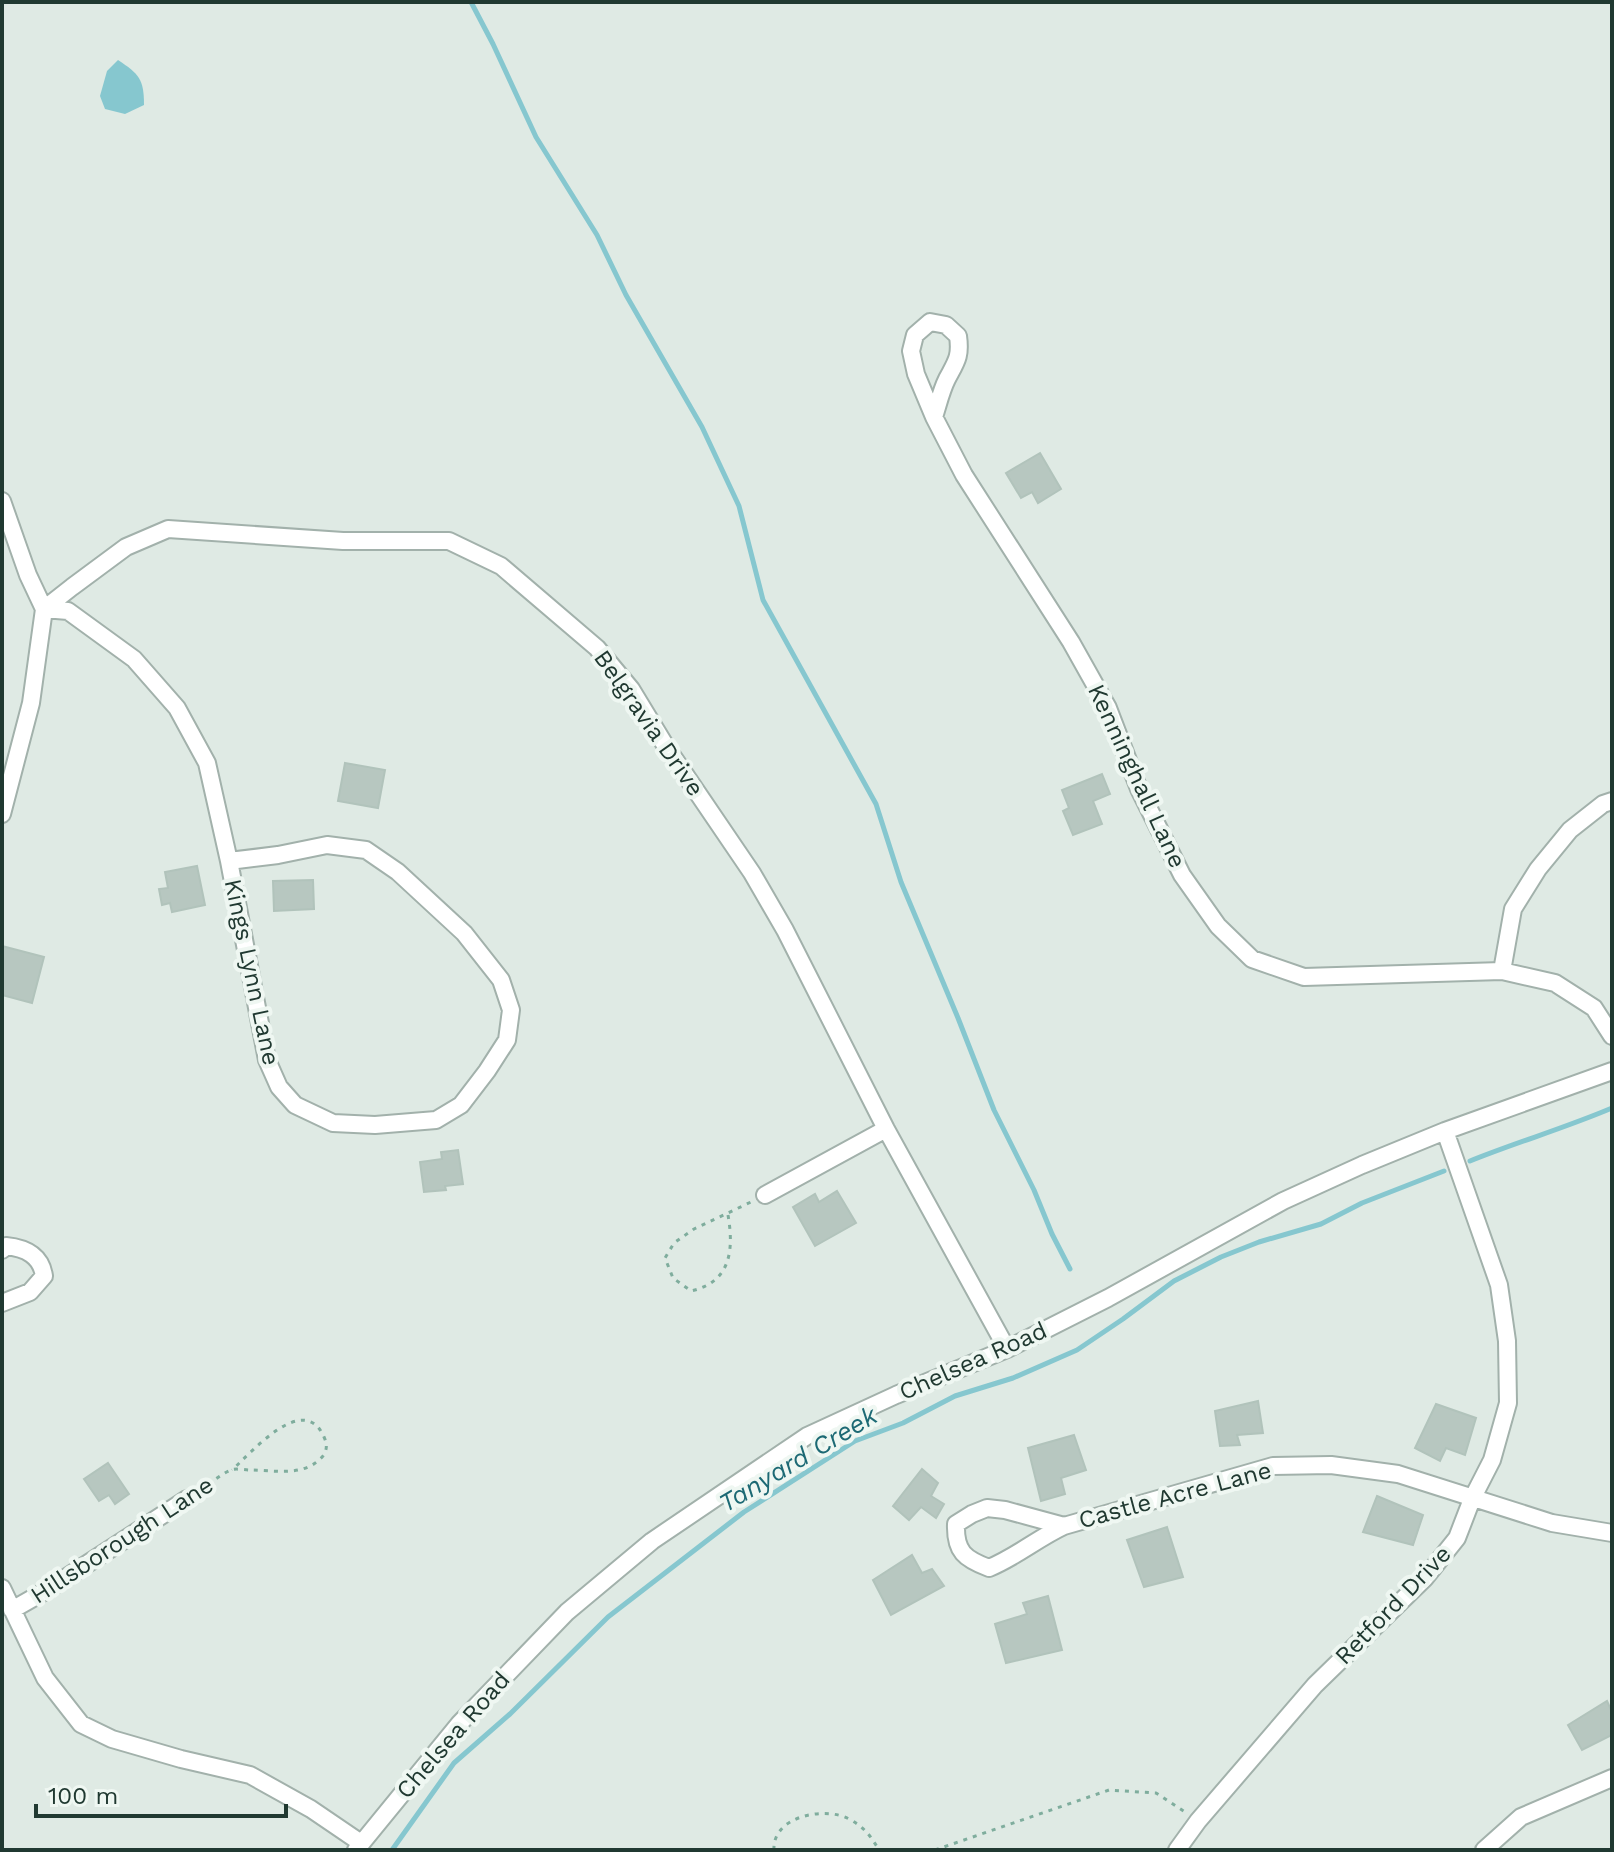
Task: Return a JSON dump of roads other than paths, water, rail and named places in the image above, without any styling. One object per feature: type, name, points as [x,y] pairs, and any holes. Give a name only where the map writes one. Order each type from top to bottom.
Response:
[{"type":"street","name":"Kenninghall Lane","points":[[934,417],[960,348],[958,336],[946,325],[930,322],[915,335],[911,351],[916,374],[934,417],[964,475],[1071,642],[1108,708],[1139,789],[1182,875],[1218,926],[1252,959],[1304,977],[1502,971],[1555,983],[1594,1008],[1612,1036]]},
{"type":"street","points":[[2,501],[28,575],[44,609],[31,703],[2,814]]},
{"type":"street","name":"Belgravia Drive","points":[[44,609],[126,547],[168,529],[343,541],[449,541],[501,566],[597,648],[631,689],[752,873],[820,995],[886,1129],[1007,1349]]},
{"type":"street","name":"Kings Lynn Lane","points":[[44,609],[68,611],[134,659],[177,708],[207,763],[267,1060],[279,1087],[295,1105],[333,1123],[375,1125],[436,1120],[461,1105],[507,1040],[511,1010],[501,980],[464,933],[398,872],[366,850],[327,845],[229,861]]},
{"type":"street","points":[[1502,971],[1513,909],[1538,869],[1570,830],[1603,804],[1612,801]]},
{"type":"street","name":"Chelsea Road","points":[[358,1846],[459,1724],[567,1612],[652,1541],[807,1436],[1007,1349],[1108,1298],[1283,1201],[1362,1165],[1445,1131],[1612,1071]]},
{"type":"street","points":[[765,1195],[886,1129]]},
{"type":"street","name":"Retford Drive","points":[[1177,1850],[1198,1821],[1315,1685],[1425,1578],[1457,1538],[1492,1460],[1508,1403],[1507,1341],[1499,1285],[1445,1131]]},
{"type":"street","points":[[2,1250],[6,1246],[19,1247],[33,1255],[42,1264],[44,1276],[30,1292],[2,1303]]},
{"type":"street","name":"Castle Acre Lane","points":[[1064,1526],[987,1508],[956,1524],[956,1539],[962,1554],[989,1568],[1015,1555],[1043,1535],[1064,1526],[1273,1466],[1331,1465],[1398,1474],[1552,1523],[1612,1533]]},
{"type":"street","name":"Hillsborough Lane","points":[[12,1610],[187,1499]]},
{"type":"street","points":[[2,1588],[45,1678],[81,1724],[112,1739],[250,1775],[311,1809],[358,1846]]},
{"type":"street","points":[[1484,1850],[1521,1817],[1612,1778]]},
{"type":"water","points":[[118,60],[135,74],[143,89],[144,105],[125,114],[105,109],[100,96],[107,71]]},
{"type":"waterway","points":[[471,2],[536,137],[597,235],[626,295],[702,427],[739,506],[763,600],[876,804],[901,882],[994,1110],[1070,1269]]},
{"type":"waterway","name":"Tanyard Creek","points":[[1470,1161],[1612,1108]]},
{"type":"waterway","name":"Tanyard Creek","points":[[392,1850],[454,1763],[510,1714],[608,1617],[744,1512],[855,1441],[903,1423],[955,1396],[1013,1378],[1077,1350],[1174,1281],[1221,1257],[1321,1224],[1362,1203],[1444,1171]]}]
